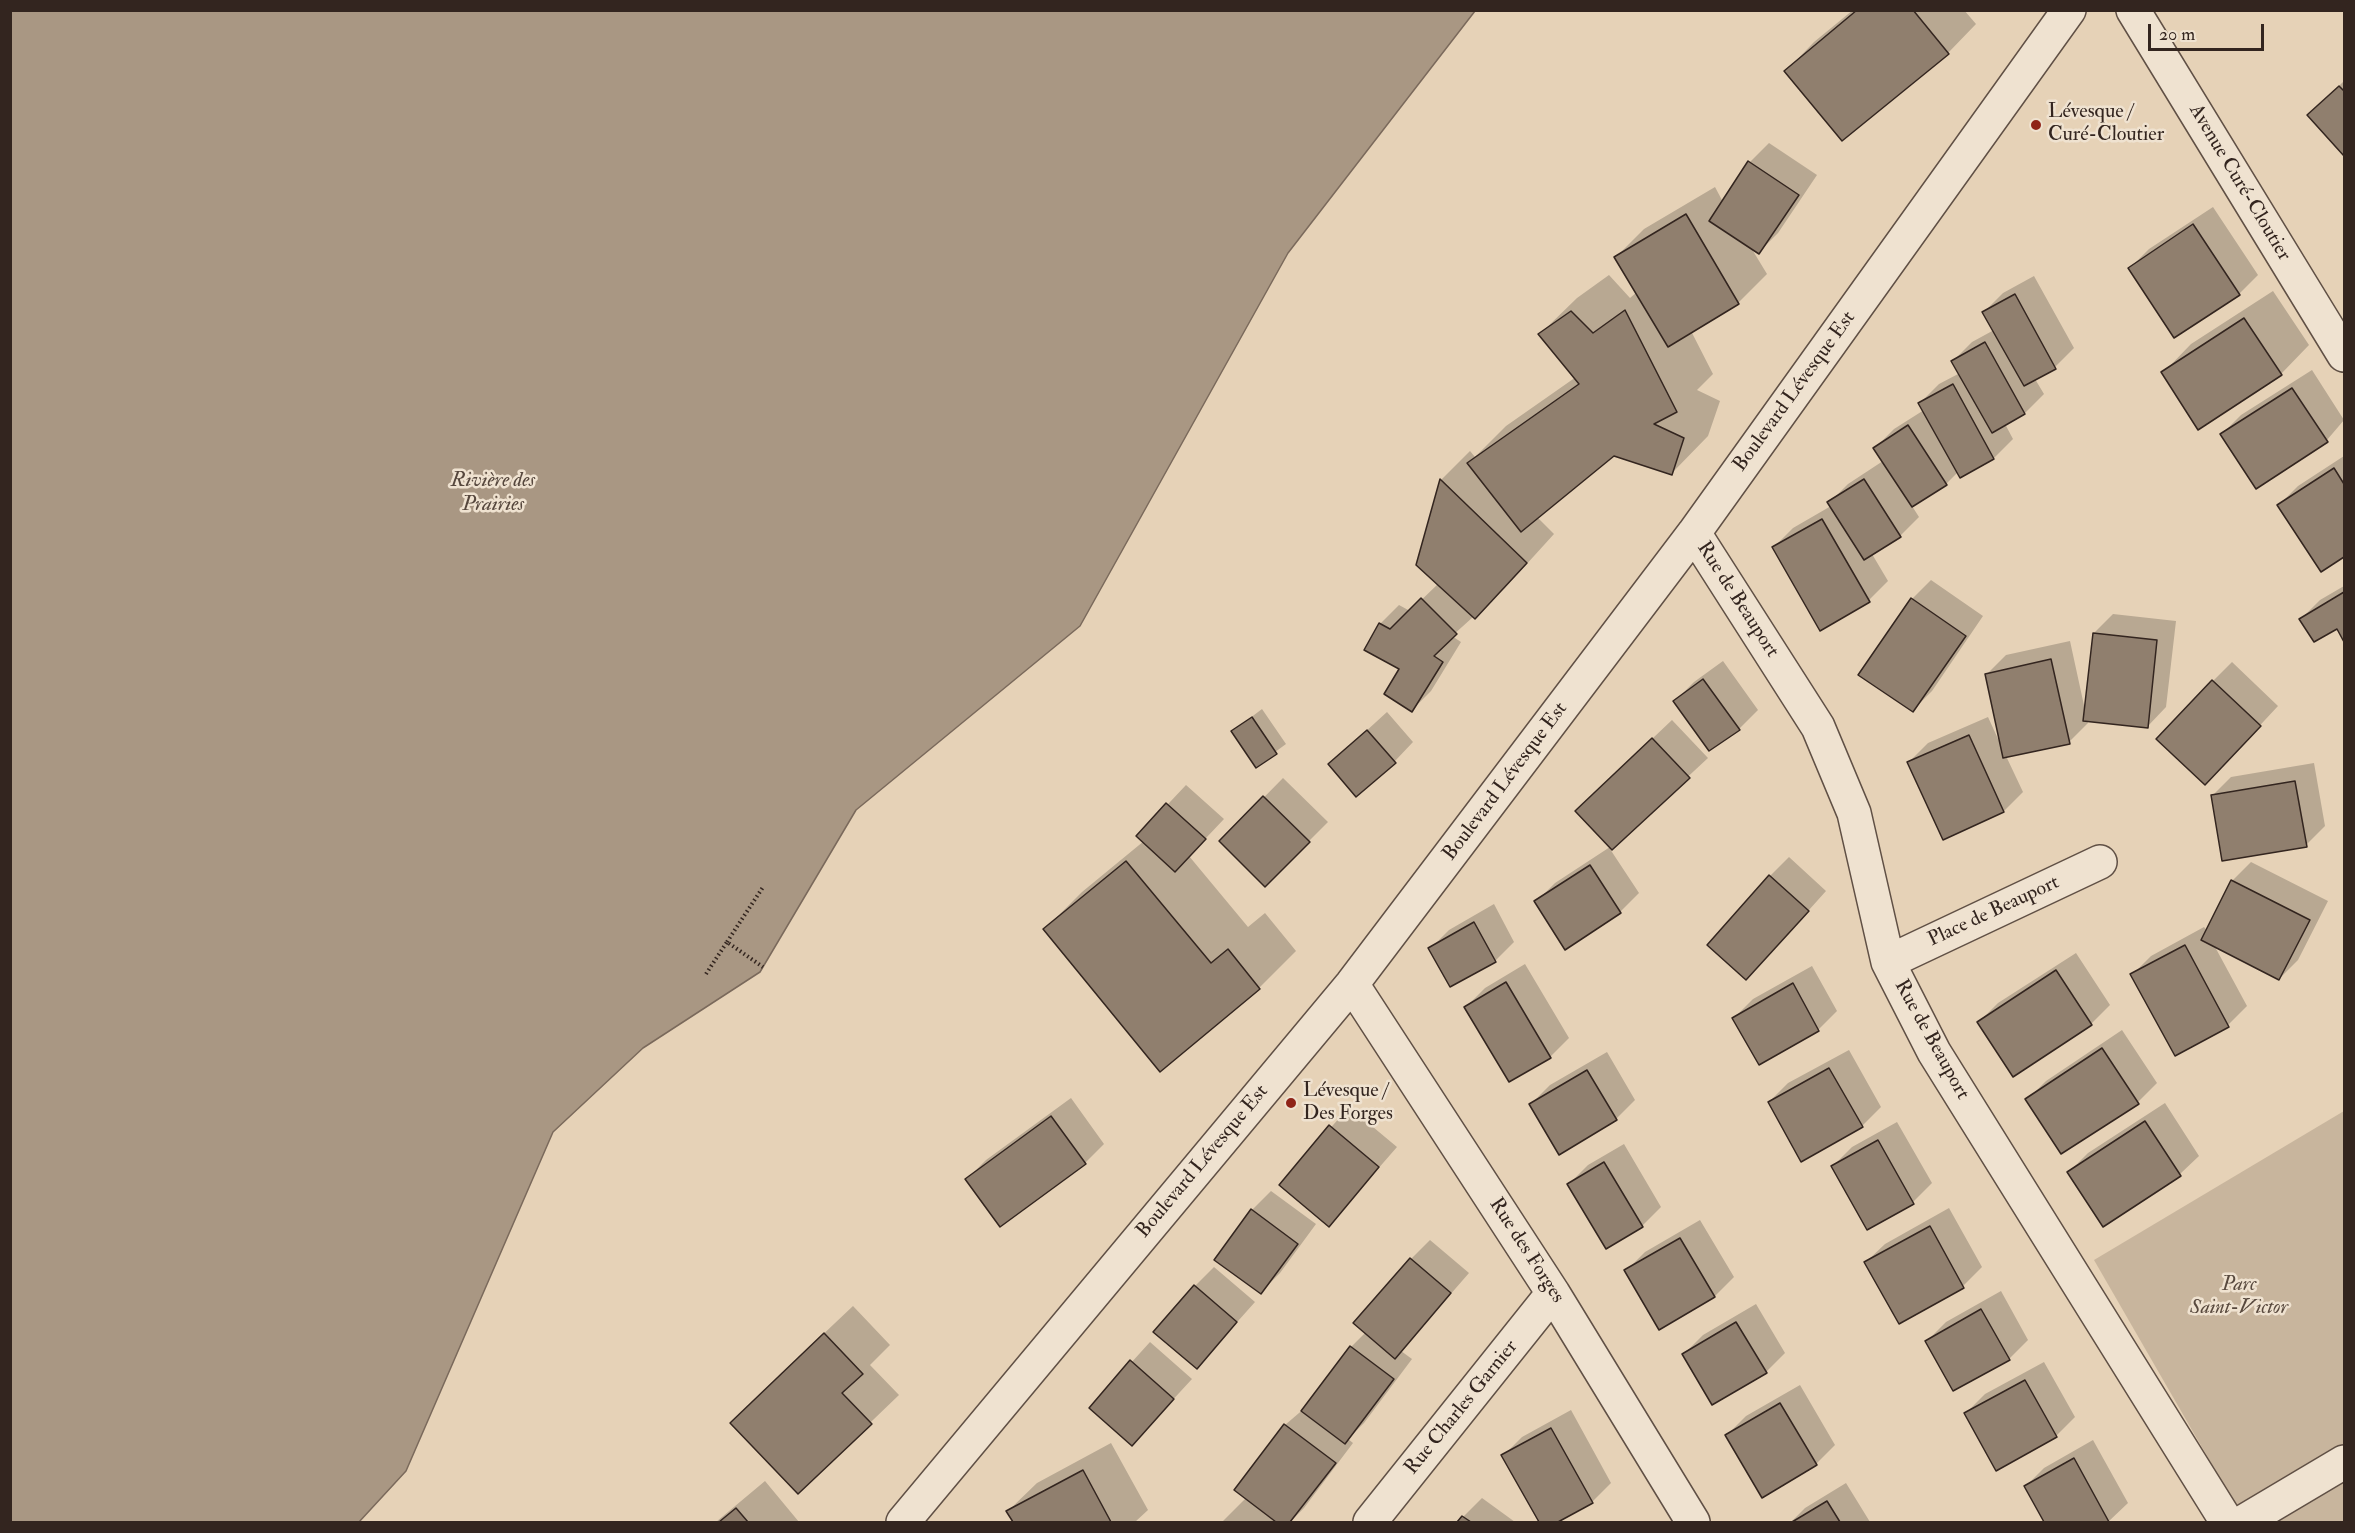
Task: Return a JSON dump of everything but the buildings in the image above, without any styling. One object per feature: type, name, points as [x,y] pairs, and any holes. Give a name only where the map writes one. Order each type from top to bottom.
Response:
[{"type":"street","name":"Boulevard Lévesque Est","points":[[903,1522],[1352,984],[1694,533],[2069,10]]},
{"type":"street","name":"Avenue Curé-Cloutier","points":[[2133,10],[2344,355]]},
{"type":"street","name":"Rue de Beauport","points":[[1694,533],[1818,727],[1854,813],[1888,963],[1934,1052],[2227,1522]]},
{"type":"street","name":"Place de Beauport","points":[[1888,963],[2100,862]]},
{"type":"street","name":"Rue des Forges","points":[[1352,984],[1553,1293],[1693,1522]]},
{"type":"street","name":"Rue Charles Garnier","points":[[1370,1522],[1553,1293]]},
{"type":"street","points":[[2243,1522],[2344,1461]]},
{"type":"path","points":[[706,974],[763,887]]},
{"type":"path","points":[[727,942],[763,967]]},
{"type":"green space","name":"Parc Saint-Victor","points":[[2344,1111],[2344,1522],[2245,1522],[2094,1260]]},
{"type":"water","name":"Rivière des Prairies","points":[[10,11],[1475,11],[1288,253],[1080,626],[856,810],[760,972],[643,1048],[553,1132],[406,1471],[359,1522],[11,1522]]},
{"type":"place","name":"Lévesque / Curé-Cloutier","points":[[2036,125]]},
{"type":"place","name":"Lévesque / Des Forges","points":[[1291,1103]]}]
